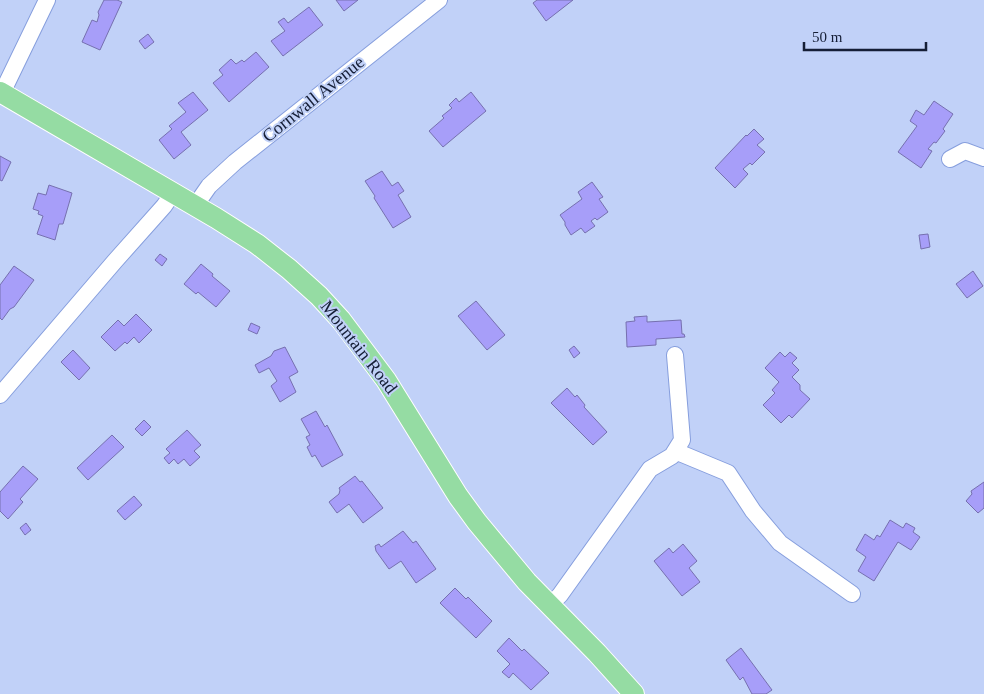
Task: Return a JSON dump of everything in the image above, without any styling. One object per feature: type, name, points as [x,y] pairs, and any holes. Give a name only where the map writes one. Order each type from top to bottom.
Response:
[{"type":"main road","name":"Mountain Road","points":[[1,93],[257,244],[319,296],[363,347],[395,393],[458,496],[500,552],[634,694]]},
{"type":"street","points":[[1,93],[47,0]]},
{"type":"street","name":"Cornwall Avenue","points":[[195,206],[209,186],[235,162],[439,0]]},
{"type":"street","points":[[950,159],[965,151],[984,158]]},
{"type":"street","points":[[0,395],[164,206],[173,193]]},
{"type":"street","points":[[550,606],[650,469],[672,456],[682,440],[675,355]]},
{"type":"street","points":[[675,451],[728,473],[753,511],[780,543],[852,594]]},
{"type":"building","points":[[104,0],[122,2],[100,50],[82,42],[92,20],[97,22],[98,12]]},
{"type":"building","points":[[336,0],[358,0],[344,11]]},
{"type":"building","points":[[537,0],[573,0],[546,21],[533,3]]},
{"type":"building","points":[[309,7],[323,25],[283,56],[271,41],[285,31],[278,22],[284,18],[288,23]]},
{"type":"building","points":[[148,34],[154,42],[145,49],[139,41]]},
{"type":"building","points":[[256,52],[269,67],[229,102],[213,83],[223,75],[219,70],[231,59],[236,64],[242,60],[244,62]]},
{"type":"building","points":[[193,92],[208,110],[181,132],[191,145],[174,159],[159,140],[172,129],[169,126],[186,112],[178,103]]},
{"type":"building","points":[[471,92],[486,111],[443,147],[429,131],[444,118],[442,116],[452,108],[449,105],[456,98],[459,102]]},
{"type":"building","points":[[934,101],[953,114],[943,129],[945,131],[936,143],[934,142],[928,149],[932,151],[921,168],[898,152],[917,126],[910,121],[916,110],[924,115]]},
{"type":"building","points":[[754,129],[764,139],[757,145],[765,152],[752,165],[750,163],[743,169],[748,174],[735,188],[715,168]]},
{"type":"building","points":[[0,156],[11,162],[2,181],[0,180]]},
{"type":"building","points":[[382,171],[392,186],[398,182],[404,191],[398,195],[411,217],[393,228],[365,181]]},
{"type":"building","points":[[592,182],[603,197],[599,199],[608,212],[597,220],[595,218],[591,221],[595,226],[585,233],[581,228],[571,235],[560,215],[582,199],[578,192]]},
{"type":"building","points":[[49,185],[72,193],[63,224],[59,224],[55,240],[37,234],[43,216],[38,214],[39,211],[33,209],[38,193],[46,195]]},
{"type":"building","points":[[928,234],[930,247],[921,249],[919,235]]},
{"type":"building","points":[[160,254],[167,259],[162,266],[155,260]]},
{"type":"building","points":[[201,264],[230,291],[216,307],[198,292],[196,294],[184,284]]},
{"type":"building","points":[[14,266],[34,280],[2,320],[0,318],[0,285]]},
{"type":"building","points":[[973,271],[983,286],[967,298],[956,284]]},
{"type":"building","points":[[476,301],[505,335],[487,350],[458,316]]},
{"type":"building","points":[[136,314],[152,330],[139,343],[134,337],[115,351],[101,337],[118,320],[124,326]]},
{"type":"building","points":[[647,316],[647,322],[681,320],[682,334],[685,337],[656,339],[656,345],[627,347],[626,322],[635,321],[634,317]]},
{"type":"building","points":[[251,323],[260,327],[257,334],[248,330]]},
{"type":"building","points":[[574,346],[580,353],[574,358],[569,350]]},
{"type":"building","points":[[285,347],[298,372],[289,377],[296,392],[280,402],[271,386],[277,381],[269,368],[259,373],[255,365],[271,356],[274,351]]},
{"type":"building","points":[[73,350],[90,368],[79,380],[61,362]]},
{"type":"building","points":[[780,352],[785,357],[790,352],[797,358],[792,363],[799,370],[792,377],[800,385],[800,390],[810,399],[792,418],[789,415],[781,423],[763,405],[775,393],[772,390],[779,382],[765,368]]},
{"type":"building","points":[[567,388],[575,397],[577,395],[585,405],[584,407],[607,432],[593,445],[551,403]]},
{"type":"building","points":[[316,411],[325,427],[327,425],[343,455],[322,467],[315,455],[312,457],[307,447],[310,445],[306,437],[310,435],[301,419]]},
{"type":"building","points":[[144,420],[151,427],[142,436],[135,429]]},
{"type":"building","points":[[187,430],[201,445],[194,451],[200,457],[190,466],[184,459],[178,464],[174,459],[169,464],[164,458],[170,453],[166,449]]},
{"type":"building","points":[[112,435],[124,447],[88,480],[77,468]]},
{"type":"building","points":[[23,466],[38,479],[20,499],[23,502],[8,519],[0,511],[0,492]]},
{"type":"building","points":[[355,476],[360,482],[362,481],[383,508],[363,523],[349,504],[337,513],[329,502],[339,494],[339,488]]},
{"type":"building","points":[[984,482],[984,508],[978,513],[966,501],[972,494],[971,491]]},
{"type":"building","points":[[134,496],[142,505],[125,520],[117,511]]},
{"type":"building","points":[[890,520],[903,528],[906,523],[915,528],[913,532],[920,537],[911,550],[898,542],[874,581],[858,571],[866,557],[856,550],[865,534],[874,540],[877,535],[880,537]]},
{"type":"building","points":[[26,523],[31,530],[25,535],[20,528]]},
{"type":"building","points":[[403,531],[413,543],[416,541],[436,569],[416,583],[401,561],[389,569],[376,551],[375,546],[379,544],[381,547]]},
{"type":"building","points":[[683,544],[697,561],[689,568],[700,582],[682,596],[654,561],[669,548],[673,553]]},
{"type":"building","points":[[455,588],[466,599],[468,597],[492,621],[476,638],[440,603]]},
{"type":"building","points":[[509,638],[522,651],[524,649],[549,673],[531,690],[513,673],[509,678],[502,672],[510,664],[497,651]]},
{"type":"building","points":[[741,648],[772,690],[766,694],[752,694],[743,677],[740,680],[726,660]]}]
